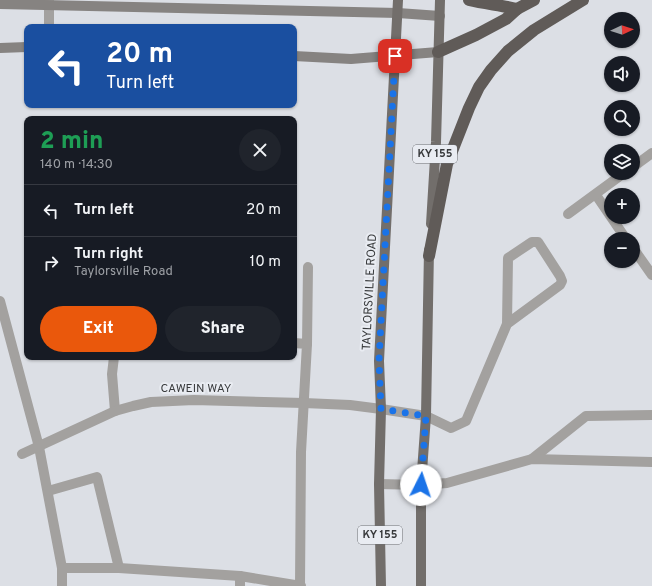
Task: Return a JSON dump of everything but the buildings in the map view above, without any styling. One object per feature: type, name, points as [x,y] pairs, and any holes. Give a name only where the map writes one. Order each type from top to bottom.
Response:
[{"type":"highway","points":[[469,0],[483,4],[501,4],[517,9]]},
{"type":"highway","points":[[438,52],[476,35],[506,19],[517,9],[534,0]]},
{"type":"highway","points":[[429,256],[447,164],[479,87],[491,70],[508,51],[534,30],[583,0]]},
{"type":"main road","name":"TAYLORSVILLE ROAD","points":[[381,586],[379,484],[381,409],[379,360],[398,0]]},
{"type":"main road","name":"KY 155","points":[[421,586],[421,485],[426,416],[429,256],[436,142],[440,0]]},
{"type":"street","points":[[48,24],[49,2]]},
{"type":"street","points":[[0,4],[49,2],[398,13],[440,16]]},
{"type":"street","points":[[0,48],[24,47]]},
{"type":"street","points":[[297,56],[351,59],[438,52]]},
{"type":"street","points":[[640,162],[652,153]]},
{"type":"street","points":[[568,214],[615,180]]},
{"type":"street","points":[[596,195],[621,232]]},
{"type":"street","points":[[532,242],[538,242],[562,280],[560,285],[507,324],[508,258],[532,242]]},
{"type":"street","points":[[640,258],[652,275]]},
{"type":"street","points":[[62,568],[119,568],[300,586],[301,452],[307,344],[308,267]]},
{"type":"street","points":[[0,301],[39,447],[62,568],[62,586]]},
{"type":"street","name":"CAWEIN WAY","points":[[22,454],[115,412],[151,402],[194,400],[350,405],[426,416],[451,428],[466,421],[507,324]]},
{"type":"street","points":[[297,343],[307,344]]},
{"type":"street","points":[[114,360],[112,374],[115,412]]},
{"type":"street","points":[[532,459],[586,416],[652,414]]},
{"type":"street","points":[[379,484],[421,485],[447,483],[532,459],[652,462]]},
{"type":"street","points":[[48,491],[97,478],[119,568]]},
{"type":"route","points":[[395,56],[379,360],[381,409],[426,416],[421,485]]}]
